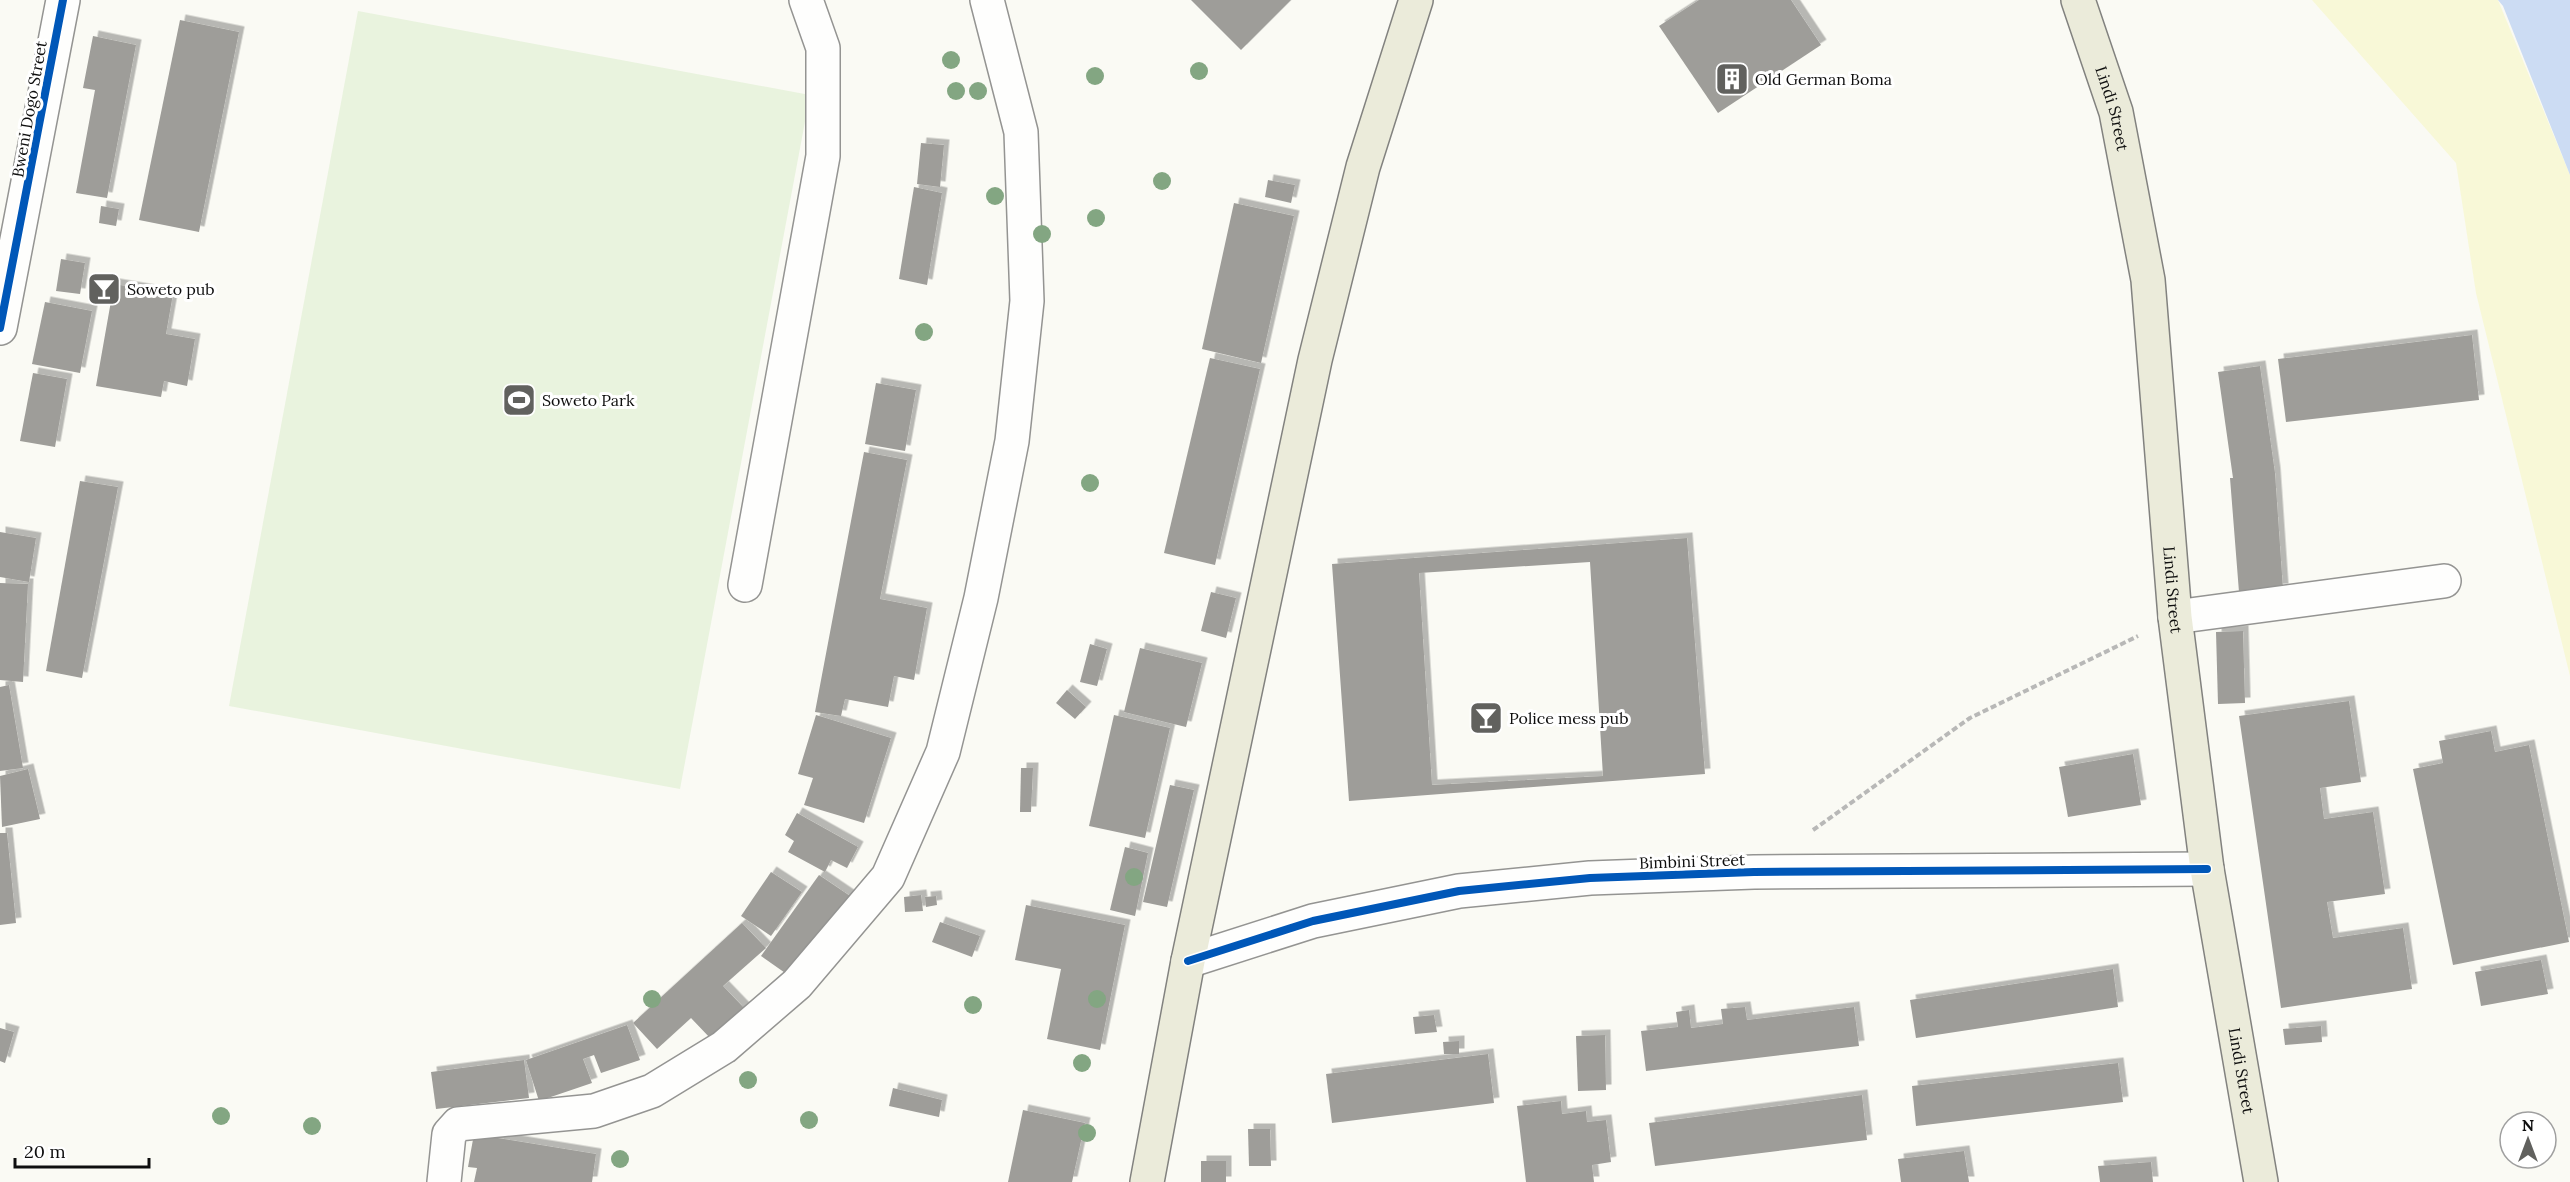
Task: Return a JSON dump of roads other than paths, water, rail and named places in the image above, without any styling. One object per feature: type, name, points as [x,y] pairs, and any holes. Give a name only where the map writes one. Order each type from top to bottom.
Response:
[{"type":"main road","points":[[1147,1182],[1188,961],[1316,360],[1363,167],[1416,0]]},
{"type":"main road","name":"Lindi Street","points":[[2078,0],[2116,112],[2148,280],[2175,618],[2207,869],[2261,1182]]},
{"type":"street","name":"Bweni Dogo Street","points":[[0,328],[12,215],[63,0]]},
{"type":"street","points":[[745,585],[824,156],[823,48],[806,0]]},
{"type":"street","points":[[444,1182],[449,1134],[458,1124],[594,1111],[652,1091],[724,1047],[797,984],[888,878],[943,752],[981,598],[1013,429],[1027,301],[1021,132],[987,0]]},
{"type":"street","points":[[2175,618],[2444,581]]},
{"type":"street","name":"Bimbini Street","points":[[1188,961],[1313,921],[1459,891],[1590,878],[1754,872],[2207,869]]},
{"type":"water","points":[[2498,0],[2570,0],[2570,175],[2503,6]]},
{"type":"place","name":"Old German Boma","points":[[1732,79]]},
{"type":"place","name":"Soweto pub","points":[[104,289]]},
{"type":"place","name":"Soweto Park","points":[[519,400]]},
{"type":"place","name":"Police mess pub","points":[[1486,718]]}]
